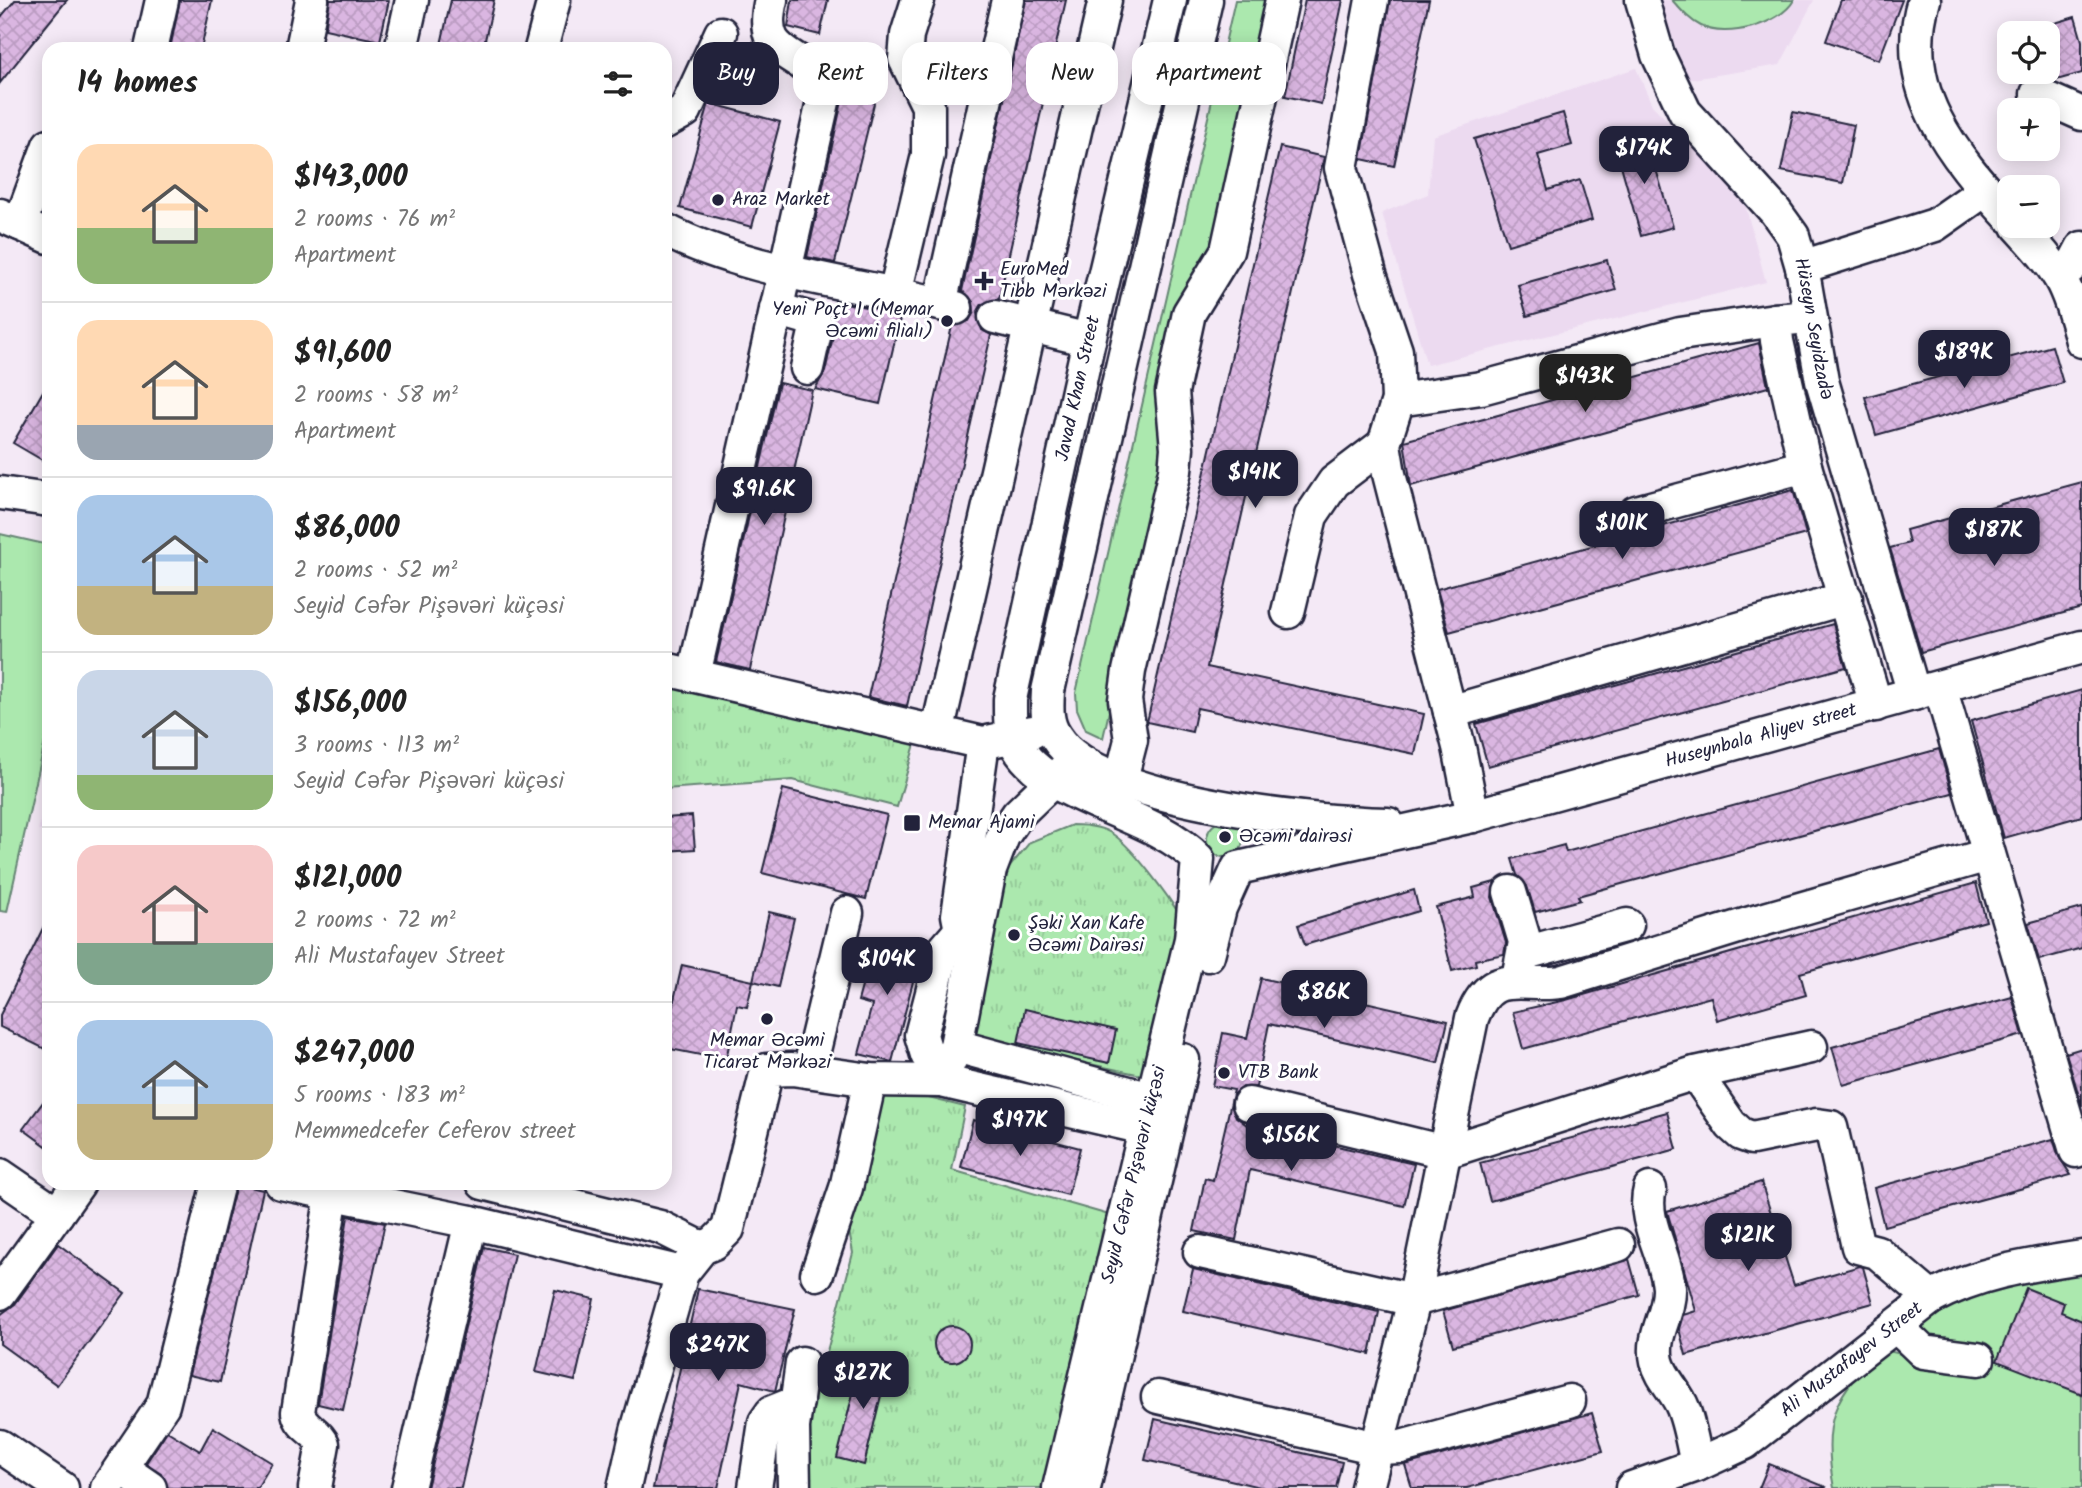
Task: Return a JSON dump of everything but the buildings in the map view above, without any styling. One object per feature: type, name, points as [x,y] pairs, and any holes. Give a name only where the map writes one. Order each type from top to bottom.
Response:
[{"type":"street","points":[[153,42],[162,0]]},
{"type":"street","points":[[303,42],[312,0]]},
{"type":"street","points":[[403,42],[412,0]]},
{"type":"street","points":[[543,42],[554,0]]},
{"type":"street","points":[[771,0],[766,29],[772,42],[819,76],[825,93],[786,270],[680,672],[983,743],[1050,726],[1065,749],[1076,757],[1121,779],[1169,795],[1234,808],[1343,822],[1438,824]]},
{"type":"street","points":[[895,293],[929,142],[928,106],[905,59],[907,35],[918,0]]},
{"type":"street","points":[[672,233],[698,245],[786,270],[948,306],[1008,0]]},
{"type":"street","points":[[937,733],[1105,0]]},
{"type":"street","name":"Javad Khan Street","points":[[1013,737],[1010,714],[1012,686],[1089,340],[1170,0]]},
{"type":"street","name":"Javad Khan Street","points":[[1050,726],[1048,691],[1206,0]]},
{"type":"street","points":[[1121,779],[1131,740],[1125,700],[1129,671],[1175,471],[1177,448],[1172,392],[1189,313],[1227,251],[1282,0]]},
{"type":"street","points":[[1372,0],[1341,168],[1370,274],[1396,351],[1398,400],[1384,444],[1474,816]]},
{"type":"street","name":"Hüseyn Seyidzadə","points":[[1642,0],[1658,55],[1685,112],[1775,211],[1793,236],[1802,267],[1822,380],[1927,690],[1988,855],[2076,1151]]},
{"type":"street","points":[[1924,0],[1919,42],[1927,103],[1938,127],[1997,203]]},
{"type":"street","points":[[672,118],[685,111],[721,33]]},
{"type":"street","points":[[2037,94],[2082,114]]},
{"type":"street","points":[[42,158],[10,219],[42,234]]},
{"type":"street","points":[[1802,267],[1934,225],[1985,190]]},
{"type":"street","points":[[2028,238],[2072,292]]},
{"type":"street","points":[[2082,248],[2073,265],[2072,292],[2082,341]]},
{"type":"street","points":[[776,309],[815,320],[816,328],[807,368]]},
{"type":"street","points":[[995,317],[1089,340]]},
{"type":"street","points":[[1398,400],[1481,388],[1680,334],[1809,317]]},
{"type":"street","points":[[1775,320],[1782,366],[1805,466],[1876,705]]},
{"type":"street","points":[[1288,612],[1311,516],[1334,482],[1384,444]]},
{"type":"street","points":[[1636,512],[1805,466]]},
{"type":"street","points":[[0,493],[42,499]]},
{"type":"street","points":[[1450,712],[1846,598]]},
{"type":"street","name":"Huseynbala Aliyev street","points":[[1438,824],[2082,647]]},
{"type":"street","points":[[1013,737],[1024,756],[1054,781],[1157,828],[1198,859],[1221,871],[1438,824]]},
{"type":"street","points":[[969,932],[958,915],[983,743]]},
{"type":"street","points":[[1076,757],[1018,814],[1003,836],[969,932],[943,951],[921,1035],[927,1055],[1098,1118],[1148,1114]]},
{"type":"street","points":[[1198,859],[1191,840],[1197,821],[1213,809],[1234,808],[1251,821],[1256,842],[1253,853],[1238,868]]},
{"type":"street","points":[[1521,967],[1543,985],[1561,982],[1751,923],[1988,855]]},
{"type":"street","name":"Seyid Cəfər Pişəvəri küçəsi","points":[[1059,1488],[1191,939],[1198,859]]},
{"type":"street","name":"Seyid Cəfər Pişəvəri küçəsi","points":[[1084,1488],[1216,922],[1238,868]]},
{"type":"street","points":[[1510,892],[1525,942],[1521,967]]},
{"type":"street","points":[[809,1071],[847,913]]},
{"type":"street","points":[[1367,1488],[1414,1300],[1472,1018],[1479,998],[1521,967],[1627,925]]},
{"type":"street","points":[[1249,1104],[1446,1152],[1695,1073],[1811,1047]]},
{"type":"street","points":[[624,1488],[637,1431],[682,1273],[702,1248],[714,1242],[728,1229],[764,1073],[772,1069],[809,1071],[870,1080],[949,1063],[1107,1087],[1148,1114]]},
{"type":"street","points":[[1695,1073],[1731,1125],[1741,1134],[1752,1138],[1817,1125],[1831,1127],[1858,1247],[1877,1252],[1931,1298]]},
{"type":"street","points":[[817,1273],[846,1188],[870,1080]]},
{"type":"street","points":[[1098,1118],[1112,1113],[1115,1107],[1107,1087]]},
{"type":"street","points":[[0,1175],[57,1214]]},
{"type":"street","points":[[1650,1189],[1646,1202],[1662,1250],[1669,1286],[1668,1302],[1655,1347],[1657,1364],[1683,1407],[1698,1465]]},
{"type":"street","points":[[0,1293],[74,1190]]},
{"type":"street","points":[[150,1488],[114,1478],[163,1405],[216,1190]]},
{"type":"street","points":[[317,1190],[471,1222],[682,1273]]},
{"type":"street","points":[[511,1190],[660,1227],[702,1248]]},
{"type":"street","points":[[315,1488],[323,1444],[300,1422],[298,1412],[332,1193]]},
{"type":"street","points":[[408,1488],[471,1222]]},
{"type":"street","points":[[1200,1252],[1414,1300],[1618,1245]]},
{"type":"street","name":"Ali Mustafayev Street","points":[[1632,1488],[1726,1454],[1763,1431],[1931,1298],[1954,1286],[2004,1269],[2082,1256]]},
{"type":"street","points":[[1896,1326],[1923,1352],[1978,1359]]},
{"type":"street","points":[[794,1488],[793,1427],[802,1363]]},
{"type":"street","points":[[1158,1397],[1377,1448],[1401,1447],[1569,1401]]},
{"type":"street","points":[[755,1488],[765,1422],[772,1412],[797,1402]]},
{"type":"street","points":[[0,1446],[62,1488]]},
{"type":"shaded area","points":[[1660,0],[1814,0],[1780,65],[1686,80]]},
{"type":"shaded area","points":[[1636,68],[1652,105],[1743,197],[1766,282],[1427,365],[1382,213],[1428,194],[1433,136]]},
{"type":"shaded area","points":[[42,814],[42,831],[38,831]]},
{"type":"green space","points":[[1235,0],[1271,0],[1261,42],[1225,42]]},
{"type":"green space","points":[[1672,0],[1794,0],[1787,9],[1765,23],[1724,31],[1697,24]]},
{"type":"green space","points":[[1211,105],[1247,105],[1103,738],[1086,730],[1077,709],[1076,693]]},
{"type":"green space","points":[[0,534],[42,543],[42,755],[7,912],[0,911]]},
{"type":"green space","points":[[672,687],[915,744],[897,807],[793,780],[672,789]]},
{"type":"green space","name":"Əcəmi dairəsi","points":[[1225,821],[1238,826],[1243,839],[1238,852],[1225,857],[1212,852],[1207,839],[1212,826]]},
{"type":"green space","points":[[1072,825],[1099,828],[1122,842],[1150,873],[1181,917],[1146,1076],[964,1037],[1004,874],[1030,842]]},
{"type":"green space","points":[[880,1086],[965,1107],[952,1170],[1109,1215],[1046,1488],[810,1488],[803,1442],[853,1253],[847,1220]]},
{"type":"green space","points":[[2082,1270],[2082,1488],[1834,1488],[1829,1444],[1835,1410],[1853,1380],[1884,1350],[1905,1355],[1925,1333],[1920,1320],[1973,1289]]},
{"type":"place","name":"Araz Market","points":[[718,200]]},
{"type":"place","name":"EuroMed Tibb Mərkəzi","points":[[984,281]]},
{"type":"place","name":"Yeni Poçt 1 (Memar Əcəmi filialı)","points":[[947,321]]},
{"type":"place","name":"Memar Ajami","points":[[912,823]]},
{"type":"place","name":"Əcəmi dairəsi","points":[[1225,837]]},
{"type":"place","name":"Şəki Xan Kafe Əcəmi Dairəsi","points":[[1014,935]]},
{"type":"place","name":"Memar Əcəmi Ticarət Mərkəzi","points":[[767,1019]]},
{"type":"place","name":"VTB Bank","points":[[1224,1073]]}]
